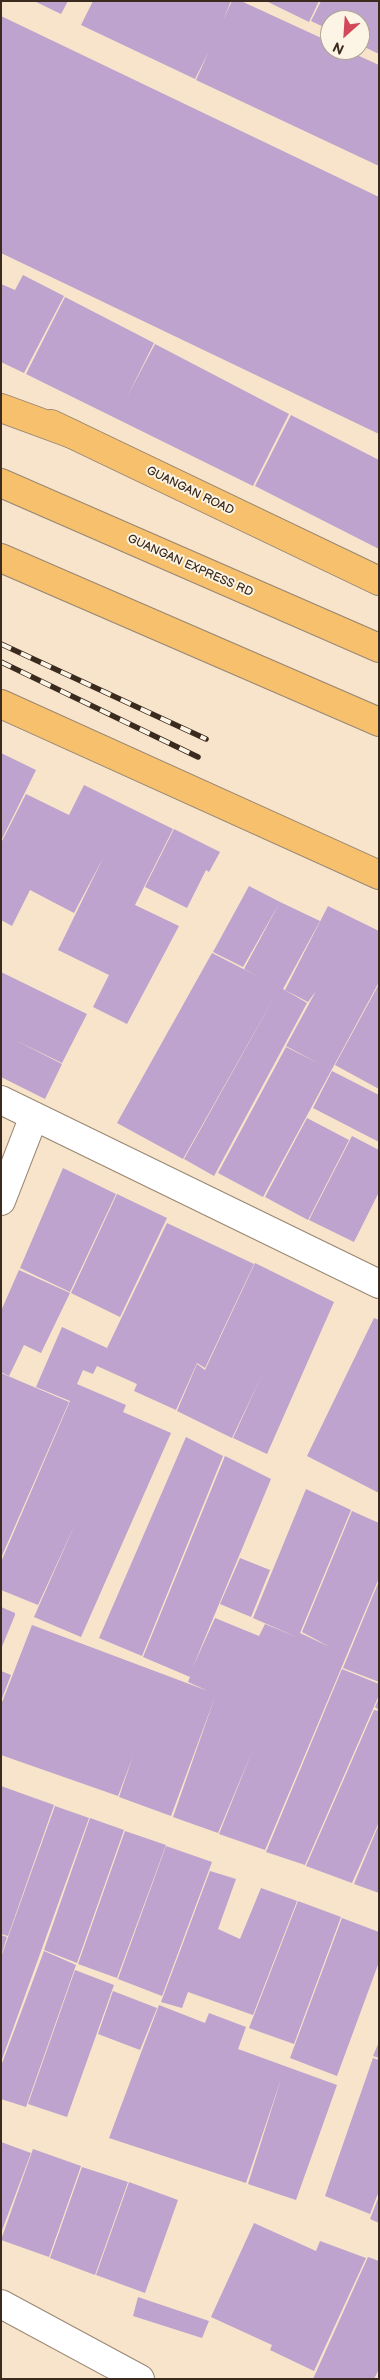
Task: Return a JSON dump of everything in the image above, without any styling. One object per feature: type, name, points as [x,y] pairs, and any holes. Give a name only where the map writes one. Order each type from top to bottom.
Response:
[{"type":"main road","name":"GUANGAN ROAD","points":[[1,400],[379,581]]},
{"type":"main road","points":[[1,408],[72,434]]},
{"type":"main road","name":"GUANGAN EXPRESS RD","points":[[1,483],[379,648]]},
{"type":"main road","points":[[1,558],[379,722]]},
{"type":"main road","points":[[1,704],[379,875]]},
{"type":"street","points":[[1,1100],[379,1284]]},
{"type":"street","points":[[1,1201],[34,1116]]},
{"type":"street","points":[[1,2304],[140,2379]]},
{"type":"building","points":[[34,1],[68,1],[61,14]]},
{"type":"building","points":[[93,1],[231,1],[223,20],[232,1],[241,1],[320,37],[320,60],[368,60],[379,65],[379,166],[196,80],[209,51],[195,79],[81,25]]},
{"type":"building","points":[[266,1],[319,1],[309,22]]},
{"type":"building","points":[[321,1],[379,1],[379,54],[370,50],[370,10],[320,10],[320,25],[311,21]]},
{"type":"building","points":[[1,16],[379,197],[379,434],[1,253]]},
{"type":"building","points":[[23,275],[64,296],[24,373],[1,362],[1,284],[15,290]]},
{"type":"building","points":[[65,297],[154,343],[127,397],[155,344],[289,414],[253,486],[26,374]]},
{"type":"building","points":[[291,415],[379,460],[379,549],[255,486]]},
{"type":"building","points":[[1,753],[36,770],[1,841]]},
{"type":"building","points":[[84,785],[173,829],[135,905],[179,926],[127,1024],[93,1007],[109,975],[58,950],[104,856],[74,913],[30,890],[12,926],[1,920],[1,843],[26,794],[69,815]]},
{"type":"building","points":[[174,829],[220,852],[209,872],[206,870],[187,908],[145,887]]},
{"type":"building","points":[[249,886],[280,902],[243,967],[213,952]]},
{"type":"building","points":[[280,902],[320,921],[283,989],[307,1003],[214,1176],[184,1159],[280,987],[183,1159],[117,1123],[212,953],[261,978],[244,969]]},
{"type":"building","points":[[328,906],[379,931],[379,982],[263,1197],[218,1173],[286,1047],[320,1064],[286,1046],[316,991],[308,1002],[285,990]]},
{"type":"building","points":[[1,972],[87,1014],[62,1063],[13,1039],[62,1064],[45,1099],[1,1077]]},
{"type":"building","points":[[379,984],[379,1089],[335,1065]]},
{"type":"building","points":[[332,1071],[379,1095],[379,1142],[313,1108]]},
{"type":"building","points":[[307,1118],[349,1140],[308,1220],[265,1197]]},
{"type":"building","points":[[352,1136],[379,1150],[379,1192],[354,1242],[309,1220]]},
{"type":"building","points":[[63,1168],[116,1194],[70,1292],[20,1268]]},
{"type":"building","points":[[117,1194],[167,1218],[120,1317],[71,1293]]},
{"type":"building","points":[[167,1223],[254,1264],[205,1368],[197,1363],[176,1410],[134,1391],[137,1384],[97,1366],[93,1374],[83,1370],[77,1384],[126,1405],[123,1412],[171,1433],[81,1637],[34,1617],[76,1522],[38,1605],[1,1590],[1,1562],[70,1401],[36,1387],[62,1327],[107,1348]]},
{"type":"building","points":[[255,1263],[334,1302],[267,1454],[233,1438],[262,1375],[232,1438],[177,1411],[197,1364],[205,1370]]},
{"type":"building","points":[[19,1270],[70,1293],[41,1353],[24,1345],[9,1376],[1,1372],[1,1311]]},
{"type":"building","points":[[374,1318],[379,1320],[379,1493],[307,1456]]},
{"type":"building","points":[[1,1373],[69,1402],[1,1558]]},
{"type":"building","points":[[186,1437],[223,1456],[142,1656],[99,1638]]},
{"type":"building","points":[[225,1456],[271,1479],[192,1669],[215,1618],[259,1636],[265,1624],[299,1638],[253,1618],[306,1489],[351,1510],[300,1633],[330,1647],[302,1632],[352,1511],[379,1523],[379,1578],[265,1850],[219,1834],[253,1749],[218,1833],[173,1817],[216,1694],[171,1816],[119,1797],[133,1756],[118,1796],[1,1755],[1,1705],[32,1625],[208,1691],[188,1682],[190,1677],[143,1657]]},
{"type":"building","points":[[240,1558],[270,1570],[251,1617],[220,1604]]},
{"type":"building","points":[[379,1581],[379,1682],[343,1668]]},
{"type":"building","points":[[1,1607],[15,1613],[15,1615],[1,1649]]},
{"type":"building","points":[[342,1669],[379,1684],[379,1695],[305,1865],[266,1852]]},
{"type":"building","points":[[1,1671],[11,1675],[1,1701]]},
{"type":"building","points":[[379,1698],[379,1710],[375,1707]]},
{"type":"building","points":[[374,1710],[379,1711],[379,1822],[352,1883],[306,1866]]},
{"type":"building","points":[[1,1786],[54,1805],[8,1936],[1,1934]]},
{"type":"building","points":[[55,1806],[89,1818],[1,2062],[1,1957]]},
{"type":"building","points":[[90,1818],[124,1830],[77,1963],[44,1950]]},
{"type":"building","points":[[379,1824],[379,1893],[354,1884]]},
{"type":"building","points":[[125,1831],[166,1845],[117,1978],[78,1964]]},
{"type":"building","points":[[166,1846],[212,1862],[162,1996],[118,1979]]},
{"type":"building","points":[[210,1871],[236,1879],[218,1929],[240,1939],[261,1888],[297,1901],[253,2015],[188,1992],[182,2008],[161,2002]]},
{"type":"building","points":[[298,1901],[341,1917],[294,2044],[249,2028]]},
{"type":"building","points":[[342,1918],[379,1932],[379,1962],[337,2076],[290,2058]]},
{"type":"building","points":[[1,1935],[7,1937],[2,1953],[1,1953]]},
{"type":"building","points":[[44,1951],[76,1965],[26,2107],[1,2099],[1,2066]]},
{"type":"building","points":[[75,1970],[114,1985],[67,2117],[28,2104]]},
{"type":"building","points":[[113,1991],[157,2008],[140,2050],[98,2034]]},
{"type":"building","points":[[159,2005],[205,2023],[209,2013],[246,2027],[238,2049],[337,2085],[296,2200],[248,2184],[282,2076],[246,2183],[109,2138]]},
{"type":"building","points":[[379,2042],[379,2058],[373,2056]]},
{"type":"building","points":[[373,2058],[379,2060],[379,2191],[370,2214],[325,2196]]},
{"type":"building","points":[[1,2142],[31,2153],[1,2233]]},
{"type":"building","points":[[33,2149],[81,2166],[49,2257],[1,2240]]},
{"type":"building","points":[[82,2167],[128,2182],[95,2275],[50,2258]]},
{"type":"building","points":[[129,2182],[178,2200],[145,2293],[96,2275]]},
{"type":"building","points":[[379,2196],[379,2223],[370,2219]]},
{"type":"building","points":[[254,2223],[316,2251],[320,2241],[366,2258],[314,2371],[270,2350],[272,2345],[211,2317]]},
{"type":"building","points":[[368,2257],[379,2261],[379,2369],[374,2379],[313,2379]]},
{"type":"building","points":[[138,2297],[209,2321],[202,2338],[133,2316]]},
{"type":"railway","points":[[1,644],[206,739]]},
{"type":"railway","points":[[1,662],[198,757]]}]
